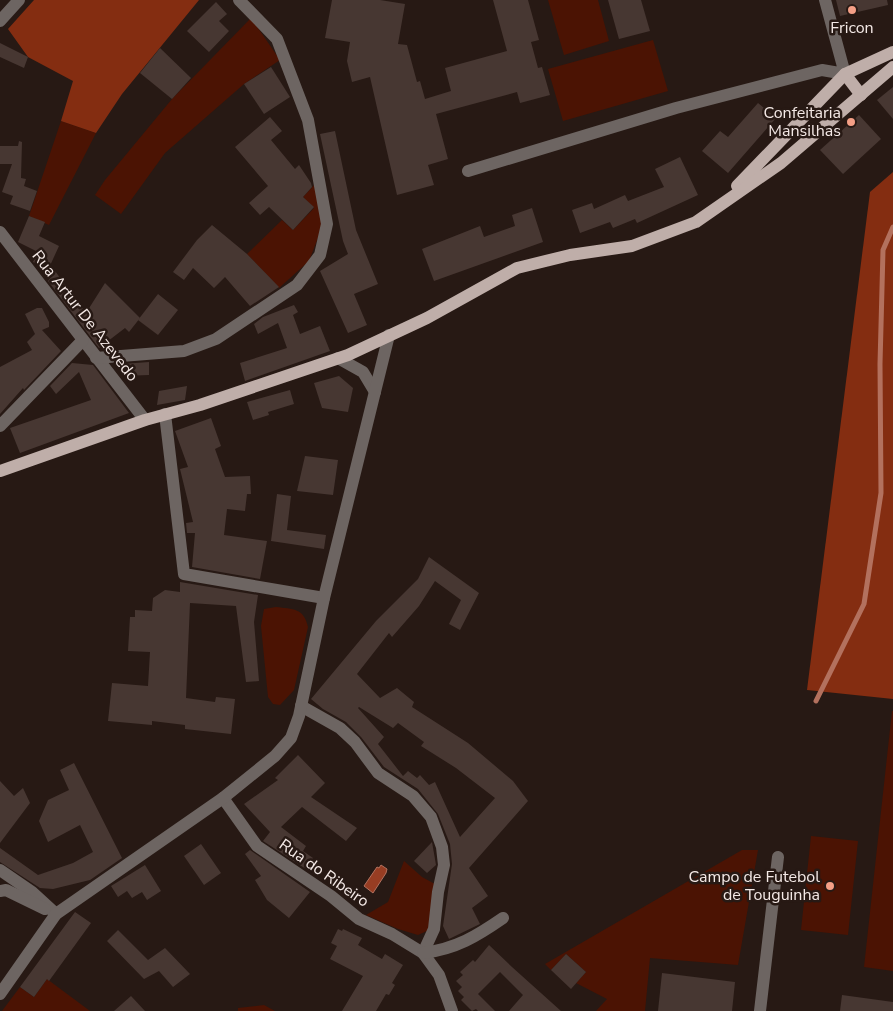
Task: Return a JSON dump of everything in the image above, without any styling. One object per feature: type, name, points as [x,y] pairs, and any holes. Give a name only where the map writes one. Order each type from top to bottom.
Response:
[{"type":"main road","points":[[0,471],[145,420],[218,399],[338,358],[390,335],[518,268],[570,255],[632,246],[696,222],[746,178],[845,74],[893,52]]},
{"type":"main road","points":[[706,214],[781,164],[893,67]]},
{"type":"main road","points":[[845,74],[861,95]]},
{"type":"street","points":[[0,21],[19,0]]},
{"type":"street","points":[[96,358],[184,351],[216,339],[298,285],[320,255],[327,224],[308,120],[277,39],[239,0]]},
{"type":"street","points":[[468,171],[676,108],[822,70],[845,74],[825,0]]},
{"type":"street","name":"Rua Artur De Azevedo","points":[[0,232],[145,420]]},
{"type":"street","points":[[0,994],[56,914],[223,798],[275,756],[291,738],[301,706],[324,598],[390,335]]},
{"type":"street","points":[[0,426],[83,340]]},
{"type":"street","points":[[338,358],[364,372],[375,392]]},
{"type":"street","points":[[165,414],[184,574],[324,598]]},
{"type":"street","points":[[301,706],[325,718],[355,742],[378,773],[413,796],[430,817],[442,847],[444,865],[438,892],[434,929],[424,953]]},
{"type":"street","name":"Rua do Ribeiro","points":[[223,798],[257,846],[331,896],[359,919],[392,934],[424,953],[439,975],[452,1011]]},
{"type":"street","points":[[760,1011],[778,857]]},
{"type":"street","points":[[0,870],[32,892],[56,914]]},
{"type":"street","points":[[0,891],[6,890],[56,914]]},
{"type":"street","points":[[424,953],[457,946],[475,938],[503,918]]},
{"type":"shaded area","points":[[34,0],[199,0],[122,94],[96,133],[61,121],[73,81],[28,57],[8,29]]},
{"type":"shaded area","points":[[548,0],[598,0],[609,41],[564,55]]},
{"type":"shaded area","points":[[251,18],[280,60],[244,84],[165,153],[121,214],[95,195],[105,180],[172,99]]},
{"type":"shaded area","points":[[653,40],[668,91],[563,121],[548,69]]},
{"type":"shaded area","points":[[61,121],[96,133],[49,225],[29,216]]},
{"type":"shaded area","points":[[893,172],[893,699],[807,690],[870,192]]},
{"type":"shaded area","points":[[316,183],[323,225],[309,261],[279,288],[247,254],[282,220],[293,230],[314,208],[303,197]]},
{"type":"shaded area","points":[[276,607],[293,609],[301,613],[308,627],[294,690],[280,705],[273,704],[268,697],[261,626],[264,609]]},
{"type":"shaded area","points":[[893,711],[893,971],[864,967]]},
{"type":"shaded area","name":"Campo de Futebol de Touguinha","points":[[811,836],[858,841],[848,935],[801,930]]},
{"type":"shaded area","points":[[742,850],[758,850],[738,965],[650,958],[645,1011],[596,1011],[607,999],[576,983],[586,972],[566,954],[551,970],[545,964]]},
{"type":"shaded area","points":[[404,861],[422,877],[435,884],[429,930],[418,935],[398,929],[366,915],[388,902]]},
{"type":"shaded area","points":[[381,865],[387,869],[386,873],[373,893],[364,886],[377,867],[379,868]]},
{"type":"shaded area","points":[[47,979],[90,1011],[2,1011],[20,987],[34,997]]},
{"type":"shaded area","points":[[264,1005],[275,1011],[238,1011],[238,1008]]},
{"type":"building","points":[[332,0],[380,0],[405,4],[398,44],[407,45],[417,82],[420,81],[425,99],[451,91],[445,68],[507,51],[493,0],[528,0],[539,40],[531,42],[538,68],[542,67],[550,95],[520,103],[517,92],[436,114],[448,159],[428,165],[434,185],[397,195],[370,77],[352,82],[347,61],[350,42],[325,38]]},
{"type":"building","points":[[608,0],[641,0],[650,31],[619,39]]},
{"type":"building","name":"Fricon","points":[[836,0],[887,0],[888,5],[840,16]]},
{"type":"building","points":[[216,2],[227,14],[219,21],[229,31],[209,52],[187,31]]},
{"type":"building","points":[[0,43],[28,57],[24,68],[0,57]]},
{"type":"building","points":[[160,48],[191,78],[172,99],[140,73]]},
{"type":"building","points":[[271,67],[290,97],[264,114],[244,84]]},
{"type":"building","points":[[893,87],[893,119],[877,100]]},
{"type":"building","points":[[758,103],[776,118],[728,173],[702,151],[720,131],[728,137]]},
{"type":"building","points":[[859,115],[881,139],[843,174],[820,150]]},
{"type":"building","points":[[270,117],[282,131],[271,140],[295,169],[299,165],[312,187],[303,197],[314,207],[293,230],[269,207],[260,215],[249,203],[268,186],[235,147]]},
{"type":"building","points":[[335,131],[356,230],[378,284],[354,294],[367,325],[348,333],[320,271],[348,254],[343,241],[320,134]]},
{"type":"building","points":[[19,141],[22,142],[21,178],[26,179],[24,186],[37,191],[30,211],[10,204],[13,196],[2,192],[12,164],[0,164],[0,146],[18,146]]},
{"type":"building","points":[[680,157],[698,195],[637,223],[635,219],[613,228],[610,222],[580,233],[572,210],[592,203],[594,209],[625,195],[628,201],[664,187],[655,169]]},
{"type":"building","points":[[532,208],[543,242],[434,281],[422,249],[480,226],[484,237],[515,226],[512,215]]},
{"type":"building","points":[[29,216],[45,222],[39,236],[59,246],[48,270],[33,262],[38,252],[18,242]]},
{"type":"building","points":[[212,225],[247,254],[279,287],[250,306],[225,277],[214,288],[193,268],[184,280],[173,272],[197,240]]},
{"type":"building","points":[[55,271],[86,313],[105,283],[140,318],[129,332],[125,328],[99,348],[48,281]]},
{"type":"building","points":[[158,294],[178,310],[158,335],[138,320]]},
{"type":"building","points":[[294,305],[298,312],[293,315],[300,334],[320,326],[330,351],[245,381],[240,363],[287,348],[278,323],[258,334],[254,324],[263,317]]},
{"type":"building","points":[[37,308],[42,308],[49,322],[49,327],[42,330],[61,351],[24,390],[23,388],[0,414],[0,367],[32,350],[27,342],[35,334],[25,314]]},
{"type":"building","points":[[149,362],[149,375],[123,376],[122,364]]},
{"type":"building","points":[[72,363],[93,365],[129,413],[20,453],[10,428],[91,400],[79,372],[56,394],[50,386]]},
{"type":"building","points":[[339,376],[353,388],[348,412],[322,408],[314,383]]},
{"type":"building","points":[[187,386],[185,400],[157,405],[159,391]]},
{"type":"building","points":[[290,390],[294,404],[268,412],[269,415],[253,420],[247,402]]},
{"type":"building","points":[[211,418],[221,446],[215,449],[225,477],[250,476],[251,494],[247,494],[245,511],[227,509],[224,535],[267,541],[260,579],[192,567],[195,533],[187,533],[186,523],[193,522],[180,469],[188,467],[175,431]]},
{"type":"building","points":[[305,456],[338,460],[333,495],[297,491]]},
{"type":"building","points":[[277,494],[291,496],[287,530],[326,535],[324,549],[271,541]]},
{"type":"building","points":[[429,557],[479,593],[460,630],[449,624],[461,600],[435,581],[419,606],[392,637],[389,633],[357,674],[380,698],[397,688],[414,702],[412,707],[468,743],[513,781],[528,801],[469,868],[488,896],[472,908],[480,924],[449,939],[443,926],[452,864],[450,844],[438,814],[418,789],[384,767],[361,737],[346,722],[323,709],[311,699],[376,621],[418,579]],"holes":[[[358,708],[393,728],[398,723],[424,742],[421,746],[456,768],[495,798],[460,837],[435,782],[429,785],[420,775],[417,778],[408,771],[403,776],[378,744],[384,737]]]},
{"type":"building","points":[[180,582],[258,595],[254,622],[259,681],[246,682],[236,606],[190,603],[186,698],[215,702],[216,697],[235,699],[231,734],[185,729],[185,725],[152,721],[152,725],[108,721],[112,683],[148,686],[150,652],[128,651],[130,617],[135,617],[135,610],[152,611],[153,598],[165,590],[180,592]]},
{"type":"building","points":[[298,755],[325,783],[311,797],[357,828],[346,841],[302,807],[281,827],[306,846],[303,851],[313,858],[306,869],[263,841],[270,832],[244,804],[278,780],[275,778]]},
{"type":"building","points":[[74,763],[122,858],[90,880],[53,889],[40,888],[0,862],[0,848],[38,875],[73,863],[93,852],[80,825],[48,842],[39,821],[48,800],[69,790],[60,770]]},
{"type":"building","points":[[0,781],[14,796],[23,788],[30,803],[0,843]]},
{"type":"building","points":[[432,842],[436,865],[427,873],[414,861]]},
{"type":"building","points":[[201,844],[221,873],[204,885],[184,856]]},
{"type":"building","points":[[250,850],[310,892],[289,918],[267,900],[255,880],[261,876],[245,854]]},
{"type":"building","points":[[145,865],[161,891],[147,900],[142,892],[132,898],[127,891],[118,897],[111,886]]},
{"type":"building","points":[[75,912],[91,923],[49,981],[47,979],[34,997],[20,987]]},
{"type":"building","points":[[338,929],[342,931],[343,929],[362,938],[358,945],[382,959],[385,954],[403,965],[392,983],[395,985],[389,995],[386,994],[376,1011],[342,1011],[363,976],[330,959],[337,946],[331,943]]},
{"type":"building","points":[[118,930],[148,960],[165,948],[190,974],[173,987],[159,971],[144,979],[107,941]]},
{"type":"building","points":[[489,945],[561,1011],[509,1011],[523,995],[500,972],[478,994],[495,1011],[478,1011],[476,1009],[472,1011],[461,1000],[464,997],[458,991],[462,987],[456,981],[463,975],[460,972],[473,960],[475,962]]},
{"type":"building","points":[[566,954],[586,972],[571,989],[551,970]]},
{"type":"building","points":[[662,973],[735,982],[732,1011],[658,1011]]},
{"type":"building","points":[[842,995],[893,1002],[893,1011],[840,1011]]},
{"type":"building","points":[[131,996],[145,1011],[114,1011]]},
{"type":"waterway","points":[[816,701],[864,604],[881,493],[880,364],[883,250],[893,227]]},
{"type":"place","name":"Fricon","points":[[852,10]]},
{"type":"place","name":"Confeitaria Mansilhas","points":[[851,122]]},
{"type":"place","name":"Campo de Futebol de Touguinha","points":[[830,886]]}]
